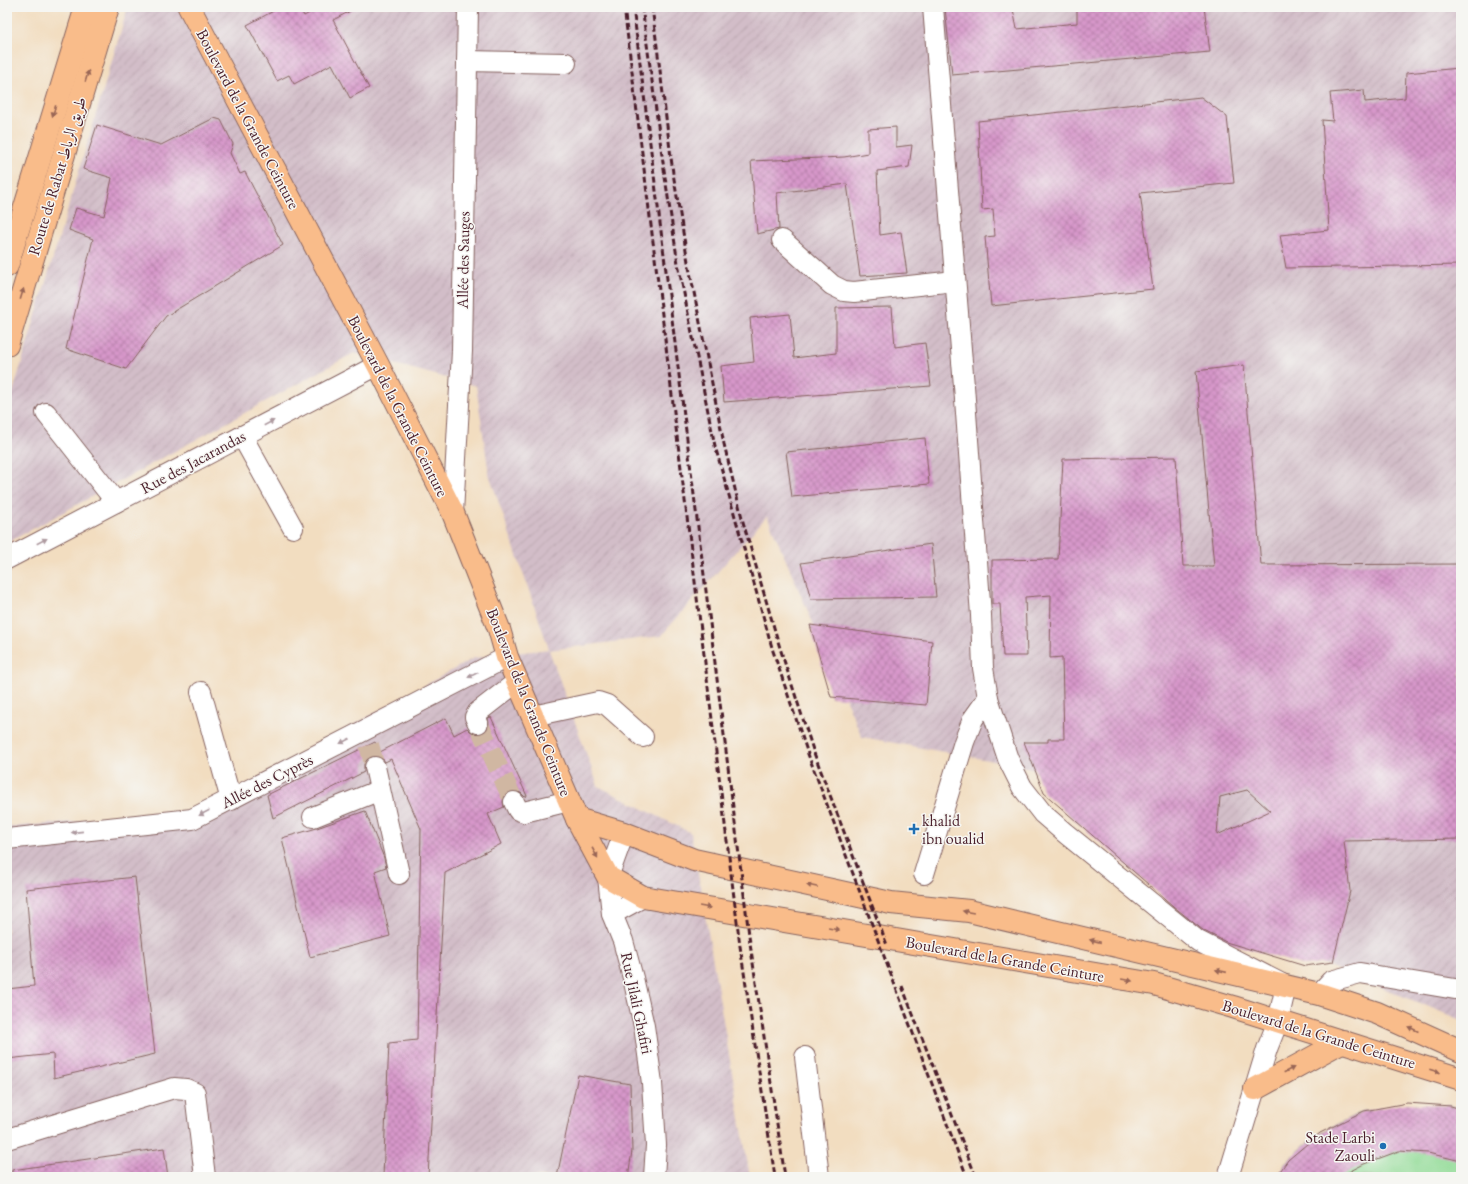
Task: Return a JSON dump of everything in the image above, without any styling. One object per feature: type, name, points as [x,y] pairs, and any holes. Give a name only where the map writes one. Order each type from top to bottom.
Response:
[{"type":"main road","name":"Route de Rabat طريق الرباط","points":[[7,266],[86,7]]},
{"type":"main road","name":"Route de Rabat طريق الرباط","points":[[7,345],[108,7]]},
{"type":"main road","name":"Boulevard de la Grande Ceinture","points":[[189,7],[378,365],[453,512],[518,681],[573,810],[608,877],[643,897],[1154,984],[1343,1041],[1461,1079]]},
{"type":"main road","name":"Boulevard de la Grande Ceinture","points":[[573,810],[624,834],[694,860],[890,903],[968,911],[1319,994],[1376,1013],[1461,1051]]},
{"type":"main road","points":[[1255,1089],[1343,1041]]},
{"type":"street","name":"Allée des Sauges","points":[[453,512],[462,351],[468,7]]},
{"type":"street","points":[[933,7],[980,607],[983,668],[988,698],[1008,759],[1022,787],[1044,814],[1065,833],[1198,941],[1286,986],[1278,1021],[1228,1177]]},
{"type":"street","points":[[467,61],[566,63]]},
{"type":"street","points":[[782,240],[832,285],[844,291],[854,292],[955,281]]},
{"type":"street","name":"Rue des Jacarandas","points":[[7,559],[378,365]]},
{"type":"street","points":[[46,413],[116,502]]},
{"type":"street","points":[[242,436],[293,528]]},
{"type":"street","name":"Allée des Cyprès","points":[[7,839],[192,820],[231,800],[368,737],[508,657]]},
{"type":"street","points":[[478,723],[475,717],[478,712],[518,681]]},
{"type":"street","points":[[201,692],[231,800]]},
{"type":"street","points":[[924,874],[964,742],[973,719],[988,698]]},
{"type":"street","points":[[533,716],[598,702],[607,705],[643,737]]},
{"type":"street","points":[[375,767],[399,874]]},
{"type":"street","points":[[313,817],[380,790]]},
{"type":"street","points":[[514,802],[518,810],[524,812],[573,810]]},
{"type":"street","name":"Rue Jilali Ghafiri","points":[[624,834],[608,877],[612,914],[631,970],[644,1026],[652,1083],[656,1145],[654,1177]]},
{"type":"street","points":[[612,914],[643,897]]},
{"type":"street","points":[[1319,994],[1332,981],[1360,973],[1461,990]]},
{"type":"street","points":[[805,1057],[819,1177]]},
{"type":"street","points":[[7,1139],[174,1088],[186,1089],[195,1093],[205,1177]]},
{"type":"shaded area","points":[[128,7],[1461,7],[1461,1020],[1236,928],[1048,771],[862,737],[767,516],[661,636],[549,650],[598,786],[691,833],[750,1177],[7,1177],[7,827],[196,813],[474,658],[549,649],[489,474],[476,386],[354,353],[7,543],[7,412]]},
{"type":"green space","name":"Stade Larbi Zaouli","points":[[1451,1106],[1461,1109],[1461,1177],[1276,1177],[1288,1160],[1320,1133],[1364,1111]]},
{"type":"building","points":[[281,7],[299,7],[304,16],[321,7],[358,7],[333,20],[369,88],[350,98],[332,64],[294,84],[289,75],[277,81],[247,25]]},
{"type":"building","points":[[945,7],[990,7],[991,11],[1013,9],[1017,29],[1077,23],[1077,7],[1204,7],[1210,52],[952,75]]},
{"type":"building","points":[[1460,68],[1461,265],[1286,268],[1280,235],[1329,230],[1322,120],[1333,121],[1330,93],[1364,90],[1365,102],[1405,98],[1406,73]]},
{"type":"building","points":[[1201,97],[1227,117],[1234,183],[1140,193],[1153,289],[991,306],[985,237],[995,236],[993,209],[982,210],[978,121]]},
{"type":"building","points":[[214,118],[221,120],[233,144],[230,153],[240,174],[245,172],[283,245],[166,316],[126,369],[66,349],[93,239],[69,230],[76,208],[104,216],[112,178],[83,169],[97,125],[161,145]]},
{"type":"building","points":[[896,127],[896,147],[912,145],[909,167],[877,171],[880,235],[901,232],[907,273],[860,276],[847,184],[777,193],[779,229],[757,234],[751,161],[844,157],[868,153],[868,129]]},
{"type":"building","points":[[892,307],[895,347],[925,343],[931,386],[724,402],[721,366],[754,362],[750,318],[790,314],[794,358],[836,353],[836,308]]},
{"type":"building","points":[[1244,365],[1261,565],[1461,564],[1461,839],[1344,841],[1350,891],[1333,962],[1305,966],[1226,942],[1204,931],[1173,906],[1044,793],[1024,742],[1048,742],[1048,739],[1064,739],[1062,657],[1050,658],[1051,595],[1025,597],[1027,656],[1003,656],[1000,604],[992,604],[992,560],[1058,559],[1063,459],[1176,457],[1183,566],[1214,566],[1196,371]],"holes":[[[1247,790],[1270,811],[1217,835],[1220,797]]]},
{"type":"building","points":[[925,438],[929,484],[792,497],[786,452]]},
{"type":"building","points":[[931,544],[936,597],[811,599],[801,563]]},
{"type":"building","points":[[810,625],[932,641],[926,705],[831,697]]},
{"type":"building","points":[[491,717],[527,796],[525,797],[521,793],[515,791],[509,792],[504,796],[504,807],[488,814],[501,844],[445,873],[428,1177],[383,1177],[389,1043],[417,1040],[421,829],[391,759],[385,762],[378,756],[372,756],[367,759],[364,764],[364,772],[273,818],[267,795],[375,742],[380,752],[446,718],[454,735],[467,728],[472,733],[483,733],[488,729],[488,718]]},
{"type":"building","points":[[365,811],[384,858],[386,867],[375,871],[390,936],[310,957],[282,838],[317,828]]},
{"type":"building","points":[[135,877],[155,1054],[54,1078],[53,1054],[7,1059],[7,989],[34,986],[26,889]]},
{"type":"building","points":[[578,1075],[630,1084],[632,1151],[628,1177],[557,1177]]},
{"type":"building","name":"Stade Larbi Zaouli","points":[[1407,1103],[1451,1106],[1461,1109],[1461,1161],[1428,1153],[1399,1151],[1364,1164],[1339,1177],[1276,1177],[1288,1160],[1320,1133],[1364,1111]]},
{"type":"building","points":[[164,1148],[168,1177],[12,1177],[12,1170]]},
{"type":"tunnel","points":[[478,723],[514,802]]},
{"type":"tunnel","points":[[369,745],[375,767]]},
{"type":"railway","points":[[624,7],[740,946],[775,1177]]},
{"type":"railway","points":[[633,7],[750,943],[785,1177]]},
{"type":"railway","points":[[642,7],[678,264],[715,446],[773,651],[808,754],[967,1177]]},
{"type":"railway","points":[[652,7],[673,173],[688,262],[724,444],[743,522],[780,648],[814,753],[887,945]]},
{"type":"railway","points":[[902,986],[976,1177]]},
{"type":"place","name":"khalid ibn oualid","points":[[914,829]]},
{"type":"place","name":"Stade Larbi Zaouli","points":[[1383,1146]]}]
